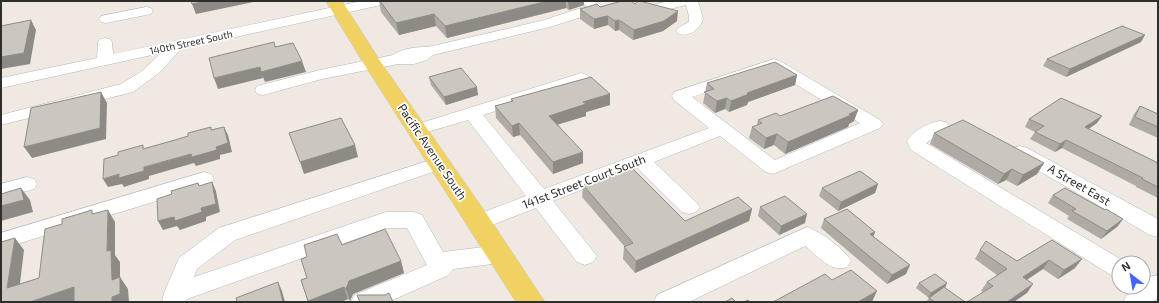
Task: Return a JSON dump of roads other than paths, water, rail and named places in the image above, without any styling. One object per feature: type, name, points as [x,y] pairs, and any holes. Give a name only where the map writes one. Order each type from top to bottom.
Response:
[{"type":"main road","name":"Pacific Avenue South","points":[[337,6],[373,64],[531,302]]},
{"type":"street","name":"140th Street South","points":[[1,83],[175,46],[234,27],[337,6],[381,1]]},
{"type":"street","points":[[263,90],[320,75],[373,64],[398,59],[404,61],[424,57],[428,52],[545,24],[592,9],[594,5],[588,1]]},
{"type":"street","points":[[662,7],[684,1]]},
{"type":"street","points":[[683,31],[692,28],[697,22],[691,1]]},
{"type":"street","points":[[106,19],[146,11]]},
{"type":"street","points":[[105,42],[105,61]]},
{"type":"street","points":[[1,120],[127,88],[144,79],[158,67],[175,46]]},
{"type":"street","points":[[774,64],[874,124],[773,168],[722,129],[680,96],[774,64]]},
{"type":"street","points":[[417,130],[581,78]]},
{"type":"street","points":[[472,113],[585,256]]},
{"type":"street","points":[[940,126],[918,139],[916,142],[918,146],[1111,264]]},
{"type":"street","name":"141st Street Court South","points":[[479,222],[722,129]]},
{"type":"street","name":"A Street East","points":[[1007,145],[1042,163],[1075,184],[1158,229]]},
{"type":"street","points":[[640,160],[689,207]]},
{"type":"street","points":[[175,298],[186,264],[227,234],[440,163]]},
{"type":"street","points":[[1,241],[204,179]]},
{"type":"street","points":[[1,191],[27,184]]},
{"type":"street","points":[[175,298],[386,220],[414,220],[441,269],[363,302]]},
{"type":"street","points":[[666,302],[807,235],[839,261]]},
{"type":"street","points":[[437,262],[500,254]]}]
